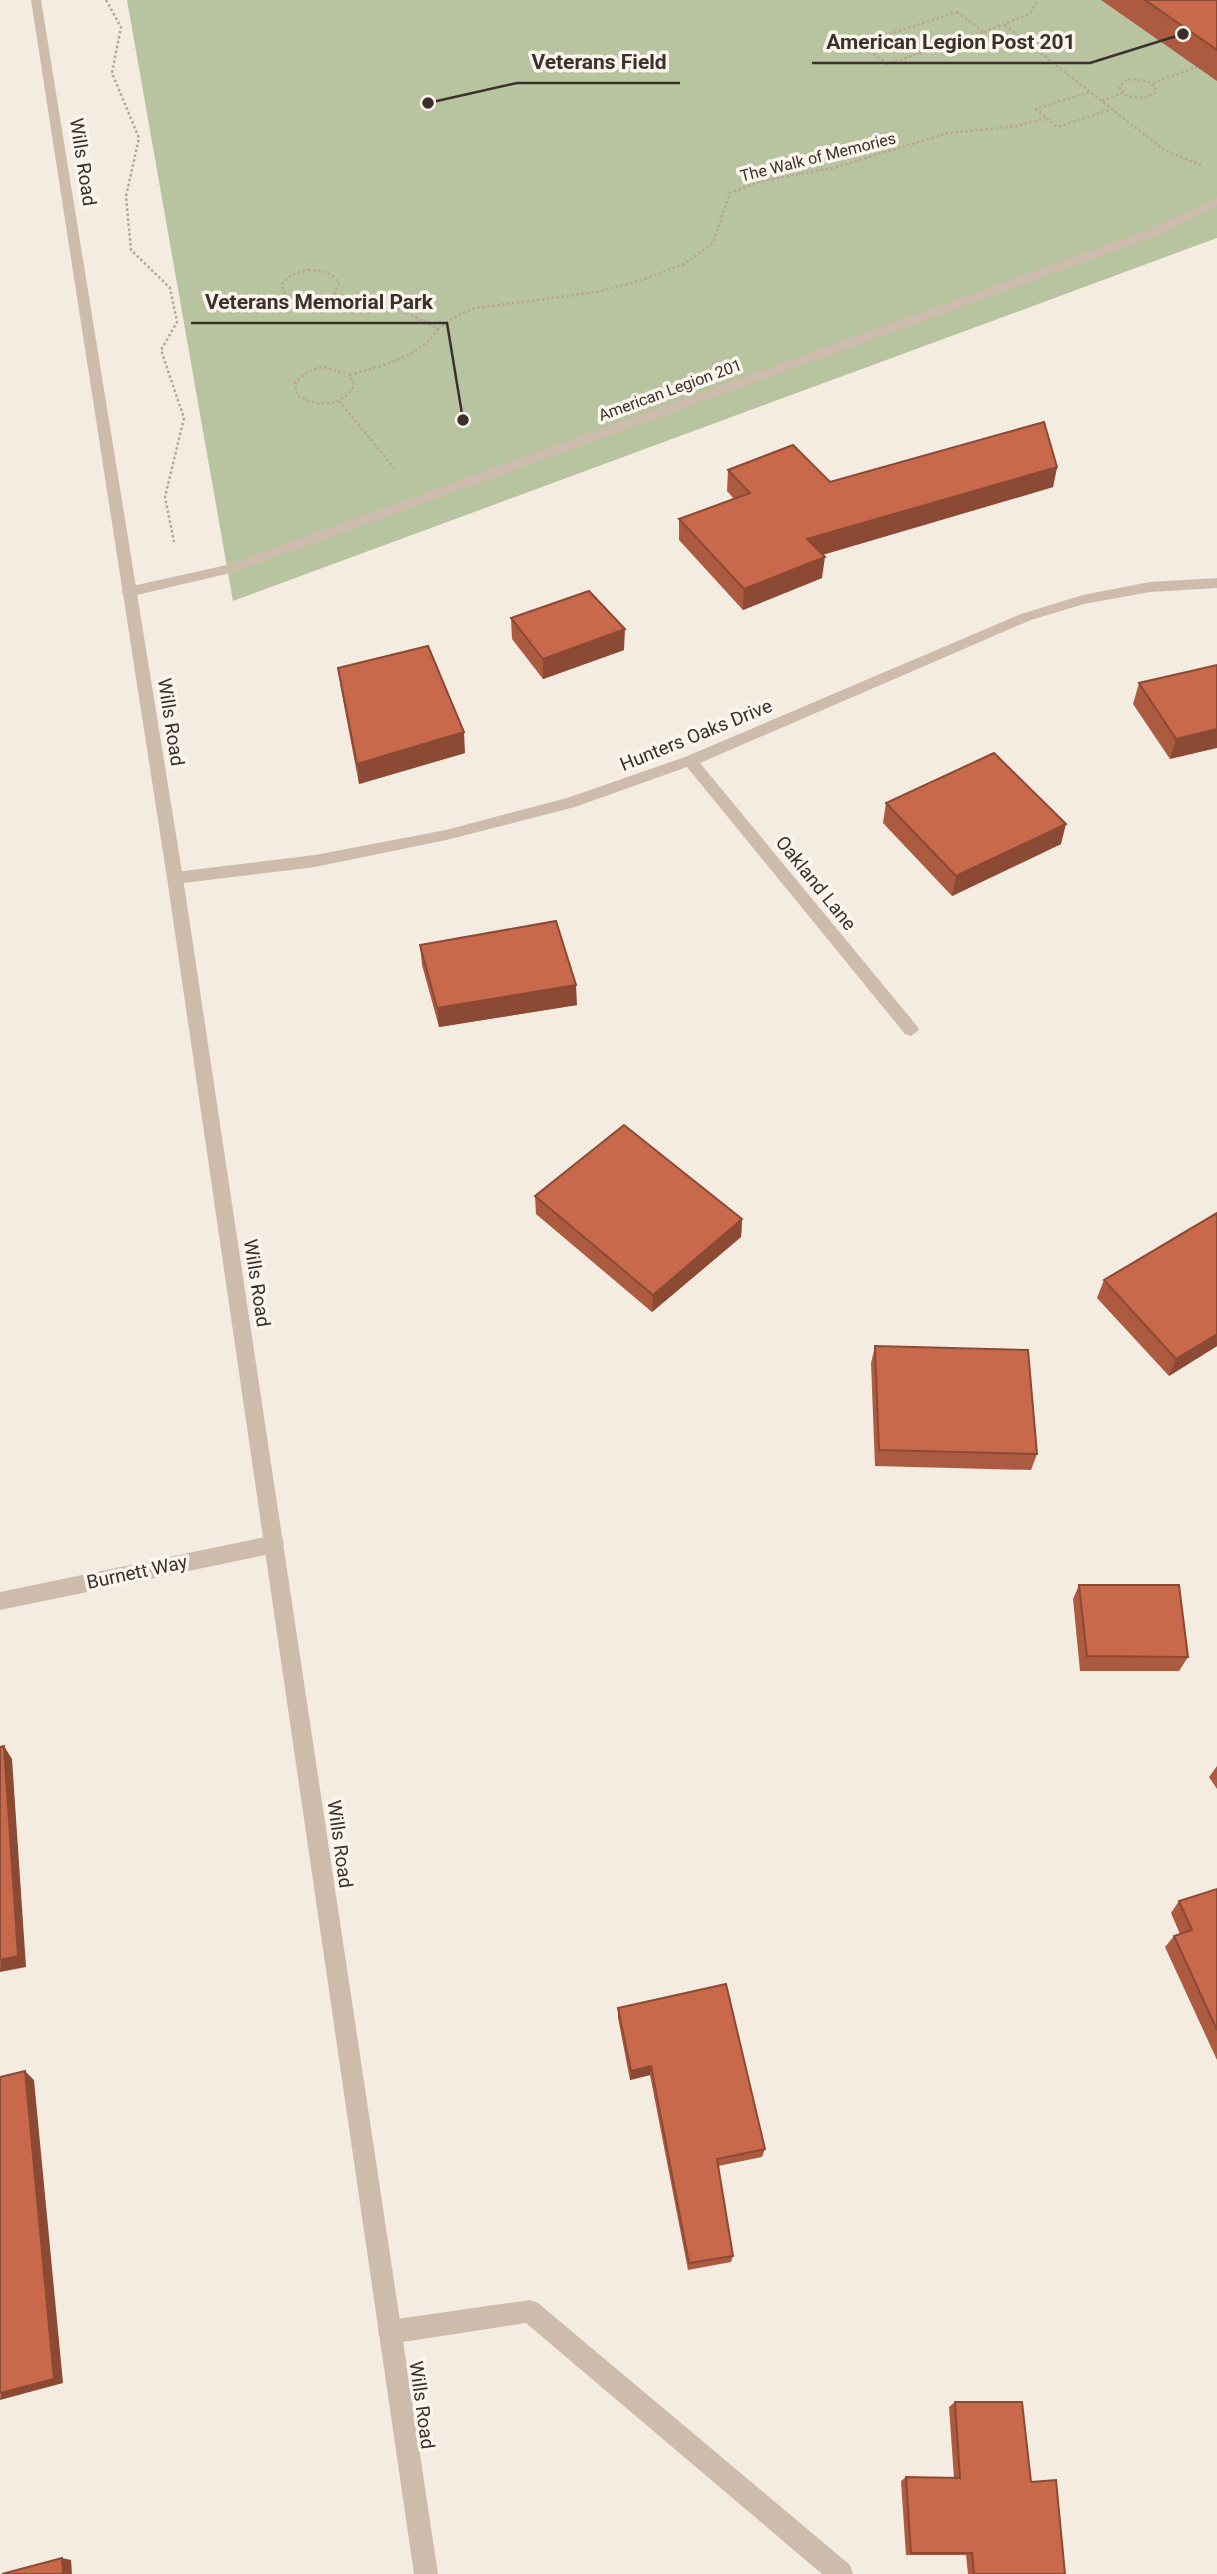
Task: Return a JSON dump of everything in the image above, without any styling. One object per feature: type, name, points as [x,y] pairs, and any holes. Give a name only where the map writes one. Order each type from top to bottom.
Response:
[{"type":"street","name":"Wills Road","points":[[36,0],[175,878],[426,2574]]},
{"type":"street","name":"American Legion 201","points":[[128,592],[243,564],[1149,234],[1217,202]]},
{"type":"street","name":"Hunters Oaks Drive","points":[[175,878],[315,861],[446,835],[570,803],[690,761],[1026,617],[1083,600],[1150,587],[1217,583]]},
{"type":"street","name":"Oakland Lane","points":[[690,761],[911,1030]]},
{"type":"street","name":"Burnett Way","points":[[0,1601],[275,1544]]},
{"type":"street","points":[[390,2332],[530,2311],[841,2574]]},
{"type":"path","points":[[106,0],[121,27],[112,73],[139,138],[126,196],[131,250],[170,288],[177,322],[161,350],[184,418],[164,497],[182,580]]},
{"type":"path","points":[[984,33],[957,12],[860,44],[887,64],[984,33],[1005,25],[1029,14],[1038,0]]},
{"type":"path","points":[[1005,25],[1164,150],[1206,168]]},
{"type":"path","points":[[1152,83],[1156,92],[1149,97],[1132,97],[1122,93],[1119,87],[1124,81],[1141,79],[1152,83],[1197,67]]},
{"type":"path","points":[[1090,92],[1036,109],[1057,127],[1112,109]]},
{"type":"path","points":[[1101,101],[1122,93]]},
{"type":"path","name":"The Walk of Memories","points":[[438,329],[462,313],[489,305],[563,298],[646,278],[688,263],[715,241],[730,193],[761,181],[833,168],[948,133],[1018,126],[1046,118]]},
{"type":"path","points":[[334,294],[339,284],[337,279],[325,271],[299,271],[282,284],[285,295],[299,302],[319,301],[334,294],[401,310],[438,329],[433,337],[405,356],[350,375],[324,367],[306,372],[295,383],[297,395],[320,404],[339,401],[352,391],[354,386],[350,375]]},
{"type":"path","points":[[339,401],[392,465]]},
{"type":"green space","points":[[127,0],[1217,0],[1217,238],[233,601]]},
{"type":"building","points":[[1145,0],[1217,0],[1217,50]]},
{"type":"building","points":[[1044,422],[1057,467],[807,539],[825,557],[744,589],[679,519],[750,493],[728,470],[793,445],[830,482]]},
{"type":"building","points":[[589,591],[625,629],[543,659],[511,618]]},
{"type":"building","points":[[428,646],[464,732],[357,764],[338,668]]},
{"type":"building","points":[[1217,665],[1217,729],[1176,739],[1139,683]]},
{"type":"building","points":[[994,753],[1066,824],[956,876],[886,803]]},
{"type":"building","points":[[556,921],[576,985],[437,1008],[420,945]]},
{"type":"building","points":[[624,1125],[742,1219],[653,1295],[535,1196]]},
{"type":"building","points":[[1217,1213],[1217,1334],[1176,1359],[1104,1280]]},
{"type":"building","points":[[875,1346],[1028,1350],[1037,1454],[879,1450]]},
{"type":"building","points":[[1079,1585],[1179,1585],[1188,1657],[1087,1656]]},
{"type":"building","points":[[4,1746],[18,1956],[0,1960],[0,1747]]},
{"type":"building","points":[[1217,1889],[1217,2030],[1174,1936],[1192,1930],[1179,1901]]},
{"type":"building","points":[[726,1984],[765,2149],[717,2159],[733,2256],[689,2263],[651,2066],[631,2071],[618,2008]]},
{"type":"building","points":[[25,2071],[54,2379],[0,2393],[0,2077]]},
{"type":"building","points":[[955,2402],[1022,2402],[1031,2482],[1056,2480],[1065,2574],[974,2574],[972,2553],[911,2553],[906,2477],[960,2478]]},
{"type":"building","points":[[62,2558],[63,2574],[2,2574]]},
{"type":"place","name":"American Legion Post 201","points":[[1183,34]]},
{"type":"place","name":"Veterans Field","points":[[428,103]]},
{"type":"place","name":"Veterans Memorial Park","points":[[463,420]]}]
